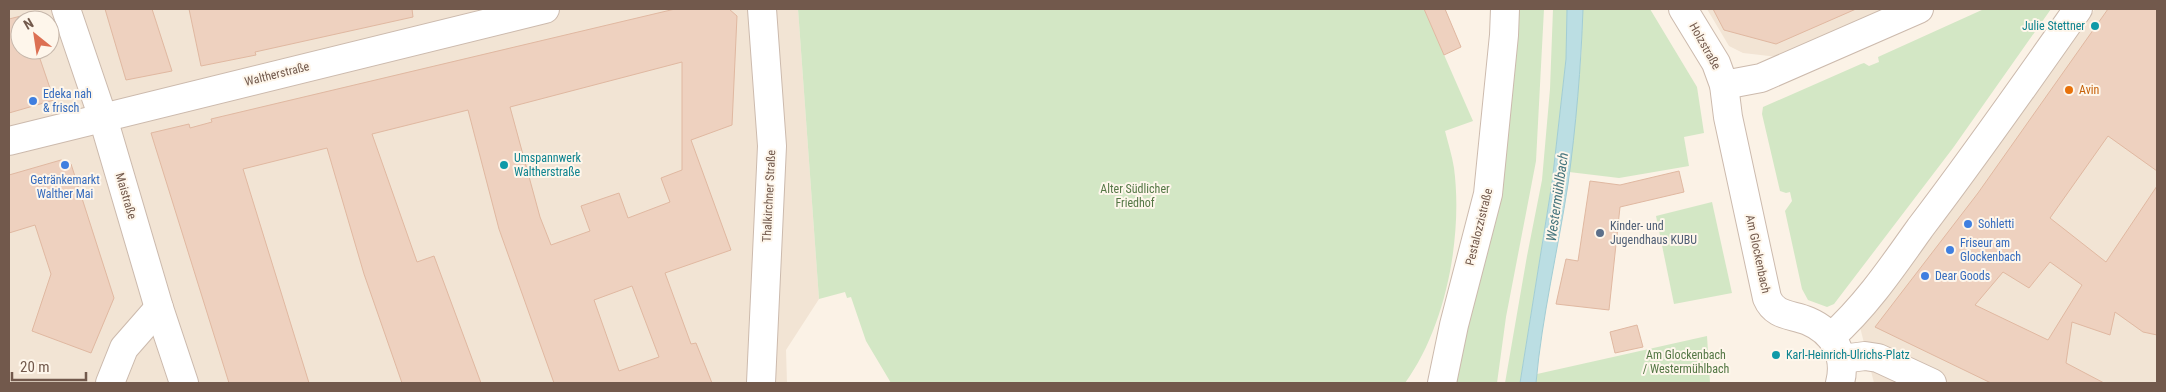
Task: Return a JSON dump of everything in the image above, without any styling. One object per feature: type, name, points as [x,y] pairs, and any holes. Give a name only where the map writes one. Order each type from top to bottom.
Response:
[{"type":"street","name":"Maistraße","points":[[66,9],[103,118],[159,308],[184,383]]},
{"type":"street","name":"Waltherstraße","points":[[9,141],[103,118],[451,20],[545,9]]},
{"type":"street","name":"Thalkirchner Straße","points":[[762,9],[772,146],[762,383]]},
{"type":"street","name":"Pestalozzistraße","points":[[1442,383],[1454,325],[1488,194],[1505,9]]},
{"type":"street","name":"Holzstraße","points":[[1683,9],[1716,63],[1724,85]]},
{"type":"street","points":[[1724,85],[1761,78],[1919,9]]},
{"type":"street","points":[[1838,359],[1863,303],[1932,213],[2078,9]]},
{"type":"street","name":"Am Glockenbach","points":[[1724,85],[1730,125],[1767,298],[1776,312],[1809,321],[1838,359]]},
{"type":"street","points":[[110,383],[124,348],[159,308]]},
{"type":"street","points":[[1838,359],[1865,356],[1878,358],[1932,383]]},
{"type":"shaded area","points":[[9,9],[798,9],[819,299],[786,350],[787,383],[9,383]]},
{"type":"shaded area","points":[[1707,9],[1884,9],[1778,57],[1743,53],[1729,46]]},
{"type":"shaded area","points":[[2095,9],[2157,9],[2157,383],[1874,383],[1860,327]]},
{"type":"green space","name":"Alter Südlicher Friedhof","points":[[798,9],[1424,9],[1473,121],[1445,131],[1453,163],[1456,194],[1453,251],[1441,308],[1419,360],[1405,383],[891,383],[866,341],[851,297],[847,298],[845,292],[819,299]]},
{"type":"green space","points":[[1507,9],[1544,9],[1536,161],[1506,317],[1497,383],[1451,383]]},
{"type":"green space","points":[[1553,9],[1567,9],[1566,59],[1552,183],[1520,383],[1505,383],[1542,180],[1550,89]]},
{"type":"green space","points":[[1583,9],[1650,9],[1697,87],[1704,133],[1684,137],[1689,166],[1619,178],[1569,172],[1581,59]]},
{"type":"green space","points":[[1984,9],[2051,9],[1953,148],[1834,304],[1827,307],[1808,300],[1802,289],[1785,211],[1792,201],[1790,192],[1780,191],[1762,114],[1763,107],[1861,64],[1864,63],[1869,66],[1879,62],[1878,57]]},
{"type":"green space","points":[[1712,202],[1732,293],[1674,304],[1656,216]]},
{"type":"green space","name":"Am Glockenbach / Westermühlbach","points":[[1707,336],[1710,383],[1536,383],[1537,374]]},
{"type":"water","name":"Westermühlbach","points":[[1567,9],[1583,9],[1578,96],[1571,162],[1542,333],[1536,383],[1520,383],[1552,183],[1566,59]]},
{"type":"building","points":[[105,9],[152,9],[172,71],[126,80]]},
{"type":"building","points":[[189,9],[412,9],[413,17],[255,52],[256,55],[201,66]]},
{"type":"building","points":[[675,9],[729,9],[737,16],[732,125],[691,140],[731,250],[665,273],[691,344],[696,343],[712,383],[554,383],[499,229],[468,110],[372,134],[417,262],[434,256],[481,383],[402,383],[364,274],[327,148],[243,169],[309,383],[229,383],[151,133],[189,124],[190,128],[212,122],[211,119]],"holes":[[[682,62],[682,170],[661,178],[670,202],[628,218],[619,193],[581,206],[590,231],[551,245],[540,217],[510,107]],[[632,286],[659,357],[619,371],[594,300]]]},
{"type":"building","points":[[1424,9],[1445,9],[1461,47],[1444,55]]},
{"type":"building","points":[[1713,9],[1856,9],[1776,44],[1724,30]]},
{"type":"building","points":[[2108,9],[2157,9],[2157,171],[2108,136],[2050,218],[2106,262],[2157,186],[2157,335],[2143,332],[2115,312],[2110,335],[2072,322],[2066,363],[2104,383],[1991,383],[1875,327],[1978,193]],"holes":[[[2050,262],[2082,285],[2048,340],[1975,305],[2003,272],[2029,288]]]},
{"type":"building","points":[[9,19],[10,60],[40,60],[54,100],[9,113]]},
{"type":"building","points":[[61,160],[71,164],[114,298],[91,353],[32,331],[51,274],[35,225],[9,233],[9,175]]},
{"type":"building","name":"Kinder- und Jugendhaus KUBU","points":[[1679,171],[1684,192],[1620,207],[1609,310],[1556,304],[1566,259],[1578,261],[1590,181],[1620,185]]},
{"type":"building","points":[[1637,325],[1643,347],[1615,353],[1610,332]]},
{"type":"place","name":"Julie Stettner","points":[[2095,26]]},
{"type":"place","name":"Avin","points":[[2069,90]]},
{"type":"place","name":"Edeka nah & frisch","points":[[33,101]]},
{"type":"place","name":"Getränkemarkt Walther Mai","points":[[65,165]]},
{"type":"place","name":"Umspannwerk Waltherstraße","points":[[504,165]]},
{"type":"place","name":"Sohletti","points":[[1968,224]]},
{"type":"place","name":"Kinder- und Jugendhaus KUBU","points":[[1600,233]]},
{"type":"place","name":"Friseur am Glockenbach","points":[[1950,250]]},
{"type":"place","name":"Dear Goods","points":[[1925,276]]},
{"type":"place","name":"Karl-Heinrich-Ulrichs-Platz","points":[[1776,355]]}]
